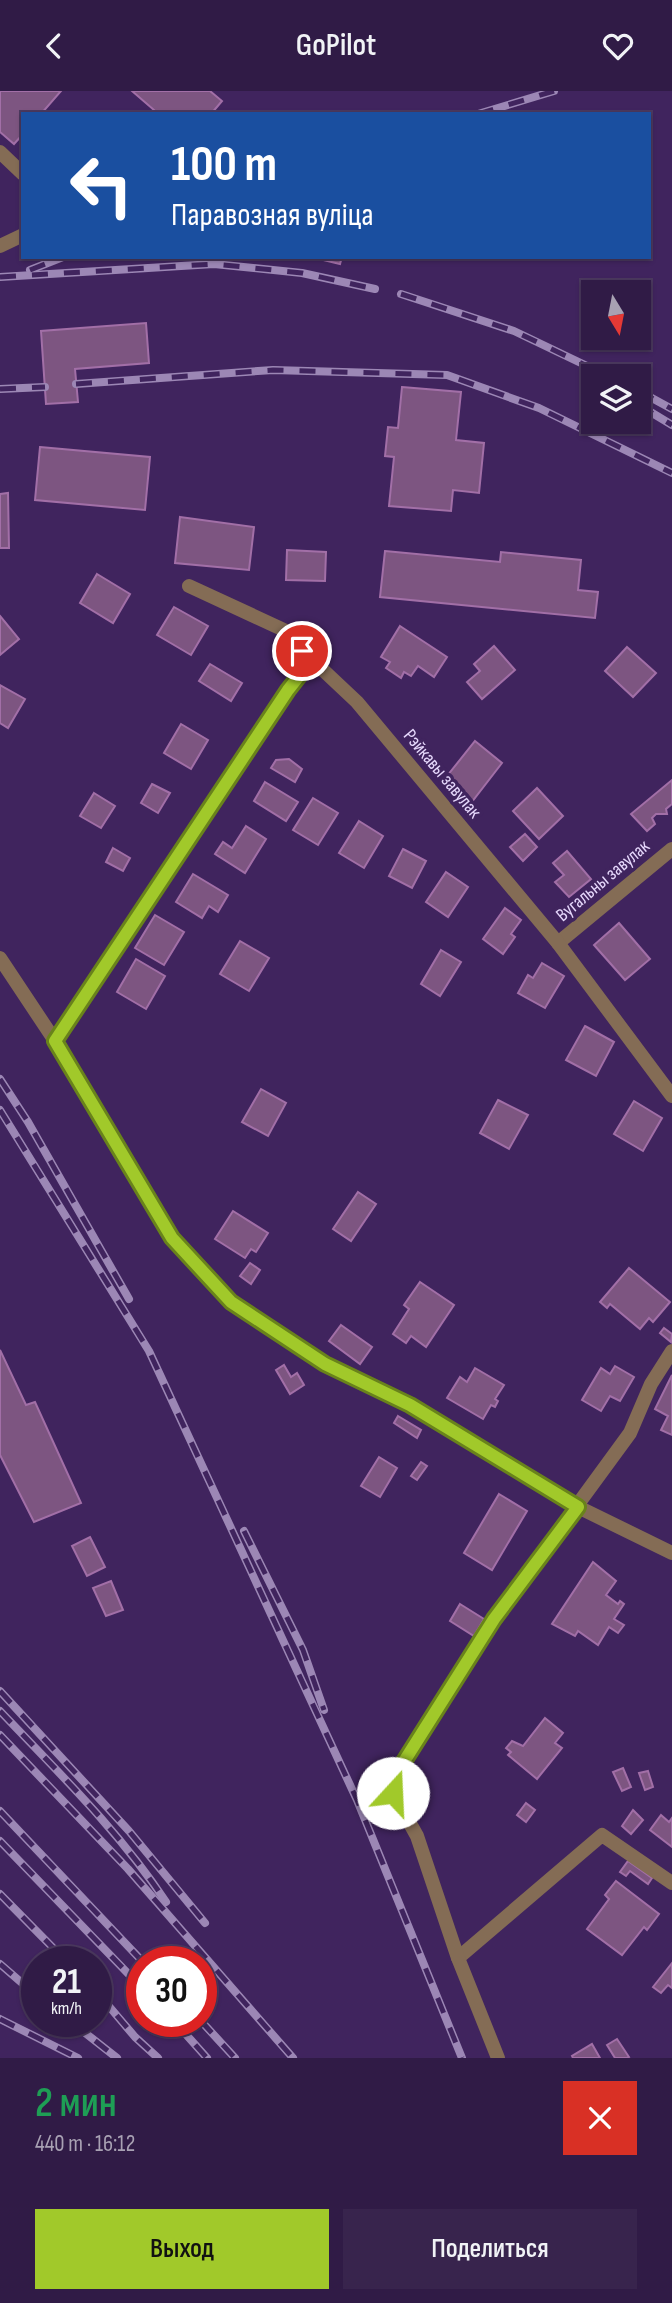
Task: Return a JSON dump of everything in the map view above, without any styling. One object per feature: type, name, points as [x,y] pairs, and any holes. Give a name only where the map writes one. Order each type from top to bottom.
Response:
[{"type":"street","points":[[0,152],[21,172]]},
{"type":"street","points":[[0,247],[21,236]]},
{"type":"street","points":[[55,1041],[288,690],[307,666],[297,636],[189,586]]},
{"type":"street","name":"Рэйкавы завулак","points":[[307,666],[324,670],[357,702],[558,943],[672,1096]]},
{"type":"street","name":"Вугальны завулак","points":[[558,943],[672,849]]},
{"type":"street","points":[[0,958],[55,1041],[172,1238],[231,1302],[325,1364],[410,1405],[578,1507],[672,1553]]},
{"type":"street","points":[[498,2058],[458,1958],[417,1836],[393,1793],[398,1771],[494,1619],[630,1433],[651,1384],[672,1351]]},
{"type":"street","points":[[458,1958],[602,1835],[672,1883]]},
{"type":"building","points":[[0,91],[61,91],[43,112],[21,112],[21,136],[14,144],[0,132]]},
{"type":"building","points":[[132,91],[210,91],[222,101],[213,112],[152,112],[154,110]]},
{"type":"building","points":[[319,259],[341,259],[340,264]]},
{"type":"building","points":[[146,323],[149,363],[75,369],[78,402],[46,404],[41,331]]},
{"type":"building","points":[[402,387],[461,392],[456,440],[484,443],[479,493],[453,490],[451,511],[389,506],[394,457],[385,456],[388,427],[398,428]]},
{"type":"building","points":[[40,447],[150,457],[145,510],[35,500]]},
{"type":"building","points":[[8,493],[9,548],[0,548],[0,494]]},
{"type":"building","points":[[180,517],[254,527],[249,570],[175,563]]},
{"type":"building","points":[[287,550],[326,552],[325,581],[286,580]]},
{"type":"building","points":[[385,551],[500,562],[501,552],[581,560],[578,590],[598,592],[595,618],[380,597]]},
{"type":"building","points":[[97,574],[130,594],[113,623],[80,603]]},
{"type":"building","points":[[174,607],[208,626],[191,655],[157,635]]},
{"type":"building","points":[[0,616],[19,639],[0,655]]},
{"type":"building","points":[[400,626],[447,657],[434,677],[418,666],[411,676],[404,672],[401,678],[386,668],[390,662],[381,657]]},
{"type":"building","points":[[494,646],[515,670],[482,699],[467,682],[480,671],[474,664]]},
{"type":"building","points":[[627,647],[656,673],[633,697],[605,671]]},
{"type":"building","points":[[210,664],[242,683],[231,701],[199,681]]},
{"type":"building","points":[[0,685],[25,699],[8,728],[0,723]]},
{"type":"building","points":[[181,724],[208,740],[191,769],[164,753]]},
{"type":"building","points":[[475,741],[502,763],[471,803],[443,781]]},
{"type":"building","points":[[289,759],[302,769],[295,782],[271,768],[276,760]]},
{"type":"building","points":[[672,780],[672,804],[666,809],[667,814],[656,814],[652,818],[655,824],[647,831],[631,814]]},
{"type":"building","points":[[265,782],[298,802],[286,821],[254,801]]},
{"type":"building","points":[[152,784],[170,793],[158,813],[141,803]]},
{"type":"building","points":[[537,788],[563,816],[539,839],[513,811]]},
{"type":"building","points":[[94,793],[115,806],[101,828],[80,816]]},
{"type":"building","points":[[313,798],[338,813],[318,845],[293,830]]},
{"type":"building","points":[[359,821],[383,836],[364,868],[339,853]]},
{"type":"building","points":[[246,826],[266,839],[245,873],[215,854],[223,842],[232,848]]},
{"type":"building","points":[[525,834],[537,847],[523,861],[510,847]]},
{"type":"building","points":[[113,848],[130,858],[123,871],[106,862]]},
{"type":"building","points":[[403,849],[426,861],[412,888],[389,876]]},
{"type":"building","points":[[567,851],[591,879],[569,897],[555,882],[564,875],[553,863]]},
{"type":"building","points":[[446,872],[468,887],[448,917],[426,902]]},
{"type":"building","points":[[193,874],[228,895],[218,912],[209,906],[202,918],[176,902]]},
{"type":"building","points":[[505,908],[521,920],[511,934],[515,937],[503,954],[483,939]]},
{"type":"building","points":[[155,915],[184,932],[164,965],[135,948]]},
{"type":"building","points":[[619,923],[650,959],[625,980],[594,945]]},
{"type":"building","points":[[240,941],[269,958],[249,991],[220,974]]},
{"type":"building","points":[[441,950],[461,962],[440,996],[421,984]]},
{"type":"building","points":[[136,959],[165,976],[146,1009],[117,992]]},
{"type":"building","points":[[542,963],[564,976],[545,1008],[518,993],[528,975],[533,978]]},
{"type":"building","points":[[585,1026],[614,1042],[596,1076],[566,1060]]},
{"type":"building","points":[[261,1089],[286,1103],[268,1136],[242,1122]]},
{"type":"building","points":[[498,1100],[528,1115],[509,1149],[480,1133]]},
{"type":"building","points":[[634,1101],[662,1118],[643,1151],[614,1134]]},
{"type":"building","points":[[358,1192],[376,1204],[351,1241],[333,1229]]},
{"type":"building","points":[[233,1211],[268,1233],[256,1252],[251,1249],[245,1258],[215,1239]]},
{"type":"building","points":[[250,1263],[260,1270],[251,1284],[240,1276]]},
{"type":"building","points":[[629,1268],[670,1302],[653,1322],[649,1318],[640,1329],[610,1304],[607,1308],[600,1302]]},
{"type":"building","points":[[420,1282],[454,1305],[426,1347],[411,1336],[406,1343],[393,1334],[409,1309],[404,1305]]},
{"type":"building","points":[[341,1325],[372,1347],[360,1364],[329,1341]]},
{"type":"building","points":[[664,1328],[672,1334],[671,1342],[660,1333]]},
{"type":"building","points":[[0,1350],[26,1405],[35,1402],[81,1503],[34,1522],[0,1455]]},
{"type":"building","points":[[284,1365],[291,1377],[297,1373],[304,1385],[290,1394],[276,1370]]},
{"type":"building","points":[[615,1366],[634,1377],[620,1401],[610,1396],[601,1411],[582,1400],[601,1368],[610,1374]]},
{"type":"building","points":[[475,1368],[504,1385],[495,1399],[498,1401],[495,1407],[491,1405],[483,1419],[447,1398],[460,1377],[467,1382]]},
{"type":"building","points":[[672,1375],[672,1435],[661,1430],[668,1416],[655,1409]]},
{"type":"building","points":[[398,1416],[421,1430],[417,1438],[394,1423]]},
{"type":"building","points":[[379,1457],[397,1468],[380,1497],[361,1486]]},
{"type":"building","points":[[421,1462],[427,1466],[417,1480],[411,1476]]},
{"type":"building","points":[[499,1494],[527,1511],[492,1570],[464,1553]]},
{"type":"building","points":[[90,1537],[105,1567],[87,1576],[72,1546]]},
{"type":"building","points":[[593,1562],[616,1581],[606,1595],[618,1604],[620,1601],[624,1604],[614,1619],[624,1625],[618,1633],[609,1627],[598,1645],[578,1631],[575,1636],[552,1624]]},
{"type":"building","points":[[111,1581],[123,1610],[106,1616],[93,1588]]},
{"type":"building","points":[[460,1604],[484,1619],[474,1636],[450,1621]]},
{"type":"building","points":[[545,1718],[563,1733],[555,1743],[562,1748],[537,1779],[508,1755],[511,1752],[506,1748],[512,1741],[523,1746]]},
{"type":"building","points":[[623,1768],[631,1787],[622,1791],[613,1772]]},
{"type":"building","points":[[648,1771],[653,1787],[645,1790],[639,1773]]},
{"type":"building","points":[[526,1803],[535,1810],[526,1822],[517,1815]]},
{"type":"building","points":[[633,1810],[643,1820],[631,1834],[622,1826]]},
{"type":"building","points":[[661,1815],[669,1822],[672,1818],[672,1847],[650,1830]]},
{"type":"building","points":[[628,1861],[652,1878],[648,1884],[630,1871],[626,1876],[620,1872]]},
{"type":"building","points":[[616,1881],[659,1914],[647,1930],[644,1927],[622,1955],[587,1929],[609,1899],[605,1895]]},
{"type":"building","points":[[672,1963],[672,1988],[668,1985],[661,1993],[653,1987]]},
{"type":"building","points":[[617,2039],[629,2057],[615,2058],[607,2045]]},
{"type":"building","points":[[592,2044],[600,2058],[573,2058],[572,2056]]},
{"type":"railway","points":[[485,112],[554,91]]},
{"type":"railway","points":[[30,270],[58,259]]},
{"type":"railway","points":[[0,277],[214,264],[302,273],[375,289]]},
{"type":"railway","points":[[401,294],[514,331],[583,364]]},
{"type":"railway","points":[[76,384],[273,370],[447,375],[539,408],[672,473]]},
{"type":"railway","points":[[0,389],[45,387]]},
{"type":"railway","points":[[651,398],[672,409]]},
{"type":"railway","points":[[651,412],[672,425]]},
{"type":"railway","points":[[0,1079],[28,1122],[129,1299]]},
{"type":"railway","points":[[0,1110],[149,1351],[357,1800],[462,2058]]},
{"type":"railway","points":[[244,1531],[303,1650],[324,1710]]},
{"type":"railway","points":[[0,1691],[129,1831],[205,1923]]},
{"type":"railway","points":[[0,1711],[108,1826],[166,1902]]},
{"type":"railway","points":[[0,1735],[128,1869],[293,2058]]},
{"type":"railway","points":[[0,1811],[128,1946]]},
{"type":"railway","points":[[0,1841],[126,1971]]},
{"type":"railway","points":[[0,1894],[51,1946]]},
{"type":"railway","points":[[0,1964],[21,1982]]},
{"type":"railway","points":[[112,2010],[135,2037],[158,2058]]},
{"type":"railway","points":[[0,2019],[78,2058]]},
{"type":"railway","points":[[90,2037],[117,2058]]},
{"type":"railway","points":[[188,2037],[207,2058]]},
{"type":"railway","points":[[216,2037],[235,2058]]},
{"type":"route","points":[[302,651],[307,666],[288,690],[55,1041],[172,1238],[231,1302],[325,1364],[410,1405],[578,1507],[494,1619],[398,1771],[393,1793]]}]
